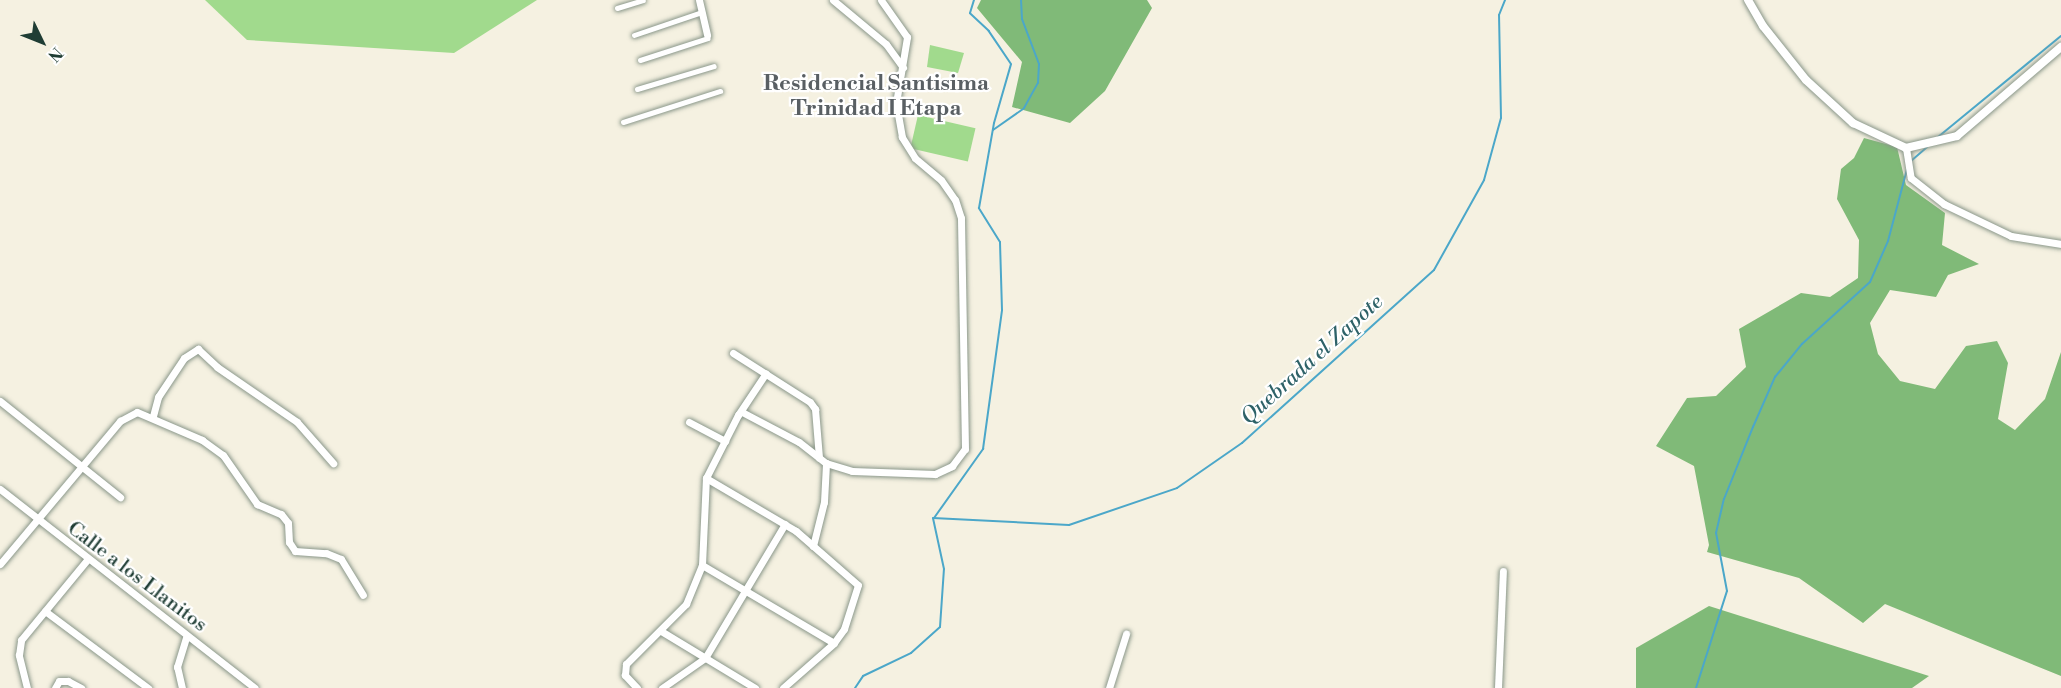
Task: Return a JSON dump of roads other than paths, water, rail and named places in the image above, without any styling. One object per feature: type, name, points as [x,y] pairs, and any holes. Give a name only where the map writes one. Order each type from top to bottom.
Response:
[{"type":"street","points":[[617,9],[643,0]]},
{"type":"street","points":[[640,60],[707,37],[699,0]]},
{"type":"street","points":[[833,0],[886,44],[903,67]]},
{"type":"street","points":[[742,412],[799,442],[826,463],[874,474],[935,474],[952,466],[964,449],[961,218],[955,200],[941,180],[915,158],[902,137],[896,103],[907,37],[881,0]]},
{"type":"street","points":[[1748,0],[1763,26],[1806,80],[1853,123],[1906,148],[1957,136],[2061,46]]},
{"type":"street","points":[[634,34],[702,12]]},
{"type":"street","points":[[637,89],[714,66]]},
{"type":"street","points":[[623,122],[720,91]]},
{"type":"street","points":[[1906,148],[1911,178],[1944,204],[2011,236],[2061,244]]},
{"type":"street","points":[[153,416],[158,397],[184,358],[198,349],[217,368],[297,422],[333,463]]},
{"type":"street","points":[[733,352],[810,402],[815,409],[819,458]]},
{"type":"street","points":[[637,688],[625,675],[626,664],[686,604],[702,565],[708,483],[725,441],[766,373]]},
{"type":"street","points":[[0,400],[120,497]]},
{"type":"street","points":[[0,564],[120,421],[137,412],[153,416],[202,440],[222,455],[257,504],[281,514],[288,523],[289,542],[295,551],[326,553],[341,559],[363,595]]},
{"type":"street","points":[[689,422],[725,441]]},
{"type":"street","points":[[813,546],[824,502],[826,463]]},
{"type":"street","points":[[708,483],[796,531],[858,585],[844,629],[834,643],[783,688]]},
{"type":"street","name":"Calle a los Llanitos","points":[[0,489],[36,521],[255,688]]},
{"type":"street","points":[[662,688],[705,658],[747,592],[785,524]]},
{"type":"street","points":[[778,536],[796,531]]},
{"type":"street","points":[[27,688],[19,655],[21,640],[87,560]]},
{"type":"street","points":[[702,565],[834,643]]},
{"type":"street","points":[[1498,688],[1503,571]]},
{"type":"street","points":[[45,611],[148,688]]},
{"type":"street","points":[[661,631],[756,688]]},
{"type":"street","points":[[1109,688],[1126,634]]},
{"type":"street","points":[[181,687],[177,667],[186,637]]},
{"type":"street","points":[[55,688],[59,681],[68,681],[81,688]]},
{"type":"waterway","points":[[934,518],[983,449],[1002,310],[1000,242],[979,208],[994,123],[1011,64],[989,31],[970,13],[974,0]]},
{"type":"waterway","points":[[993,130],[1024,108],[1038,83],[1039,64],[1022,19],[1021,0]]},
{"type":"waterway","name":"Quebrada el Zapote","points":[[933,518],[1069,525],[1177,488],[1242,443],[1434,270],[1484,180],[1501,118],[1499,15],[1505,0]]},
{"type":"waterway","points":[[1938,137],[2061,36]]},
{"type":"waterway","points":[[1911,161],[1927,147]]},
{"type":"waterway","points":[[1696,688],[1727,591],[1716,533],[1724,499],[1753,427],[1775,377],[1802,344],[1870,282],[1888,241],[1907,169]]},
{"type":"waterway","points":[[855,688],[863,676],[911,653],[940,627],[944,569],[933,518]]},
{"type":"district","name":"Residencial Santisima Trinidad I Etapa","points":[[876,96]]}]
